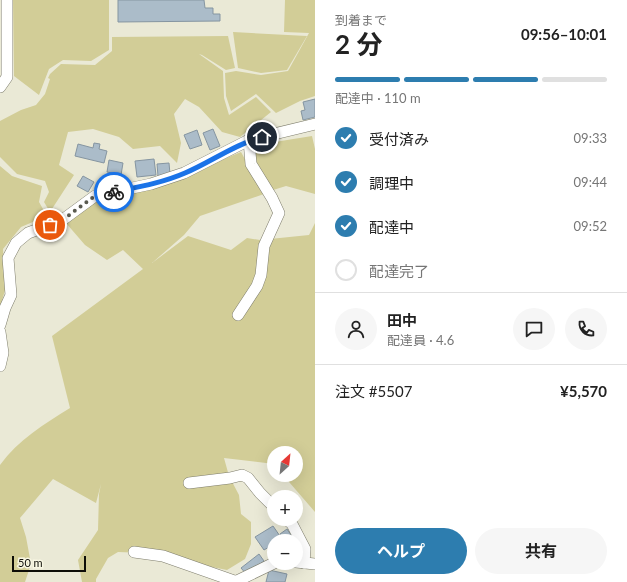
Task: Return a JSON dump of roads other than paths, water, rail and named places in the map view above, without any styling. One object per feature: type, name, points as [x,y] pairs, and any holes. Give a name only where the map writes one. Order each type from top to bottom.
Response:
[{"type":"street","points":[[0,87],[7,77],[7,0]]},
{"type":"street","points":[[0,325],[11,295],[8,258],[16,243],[28,233],[61,221],[95,196],[151,184],[184,173],[249,140],[315,124]]},
{"type":"street","points":[[238,314],[257,286],[261,275],[264,246],[278,213],[272,198],[251,164],[249,140]]},
{"type":"street","points":[[0,332],[3,353],[0,366]]},
{"type":"street","points":[[189,483],[242,475],[248,478],[267,499]]},
{"type":"street","points":[[293,526],[305,549],[305,563]]},
{"type":"street","points":[[134,552],[163,556],[236,582],[267,566]]}]
